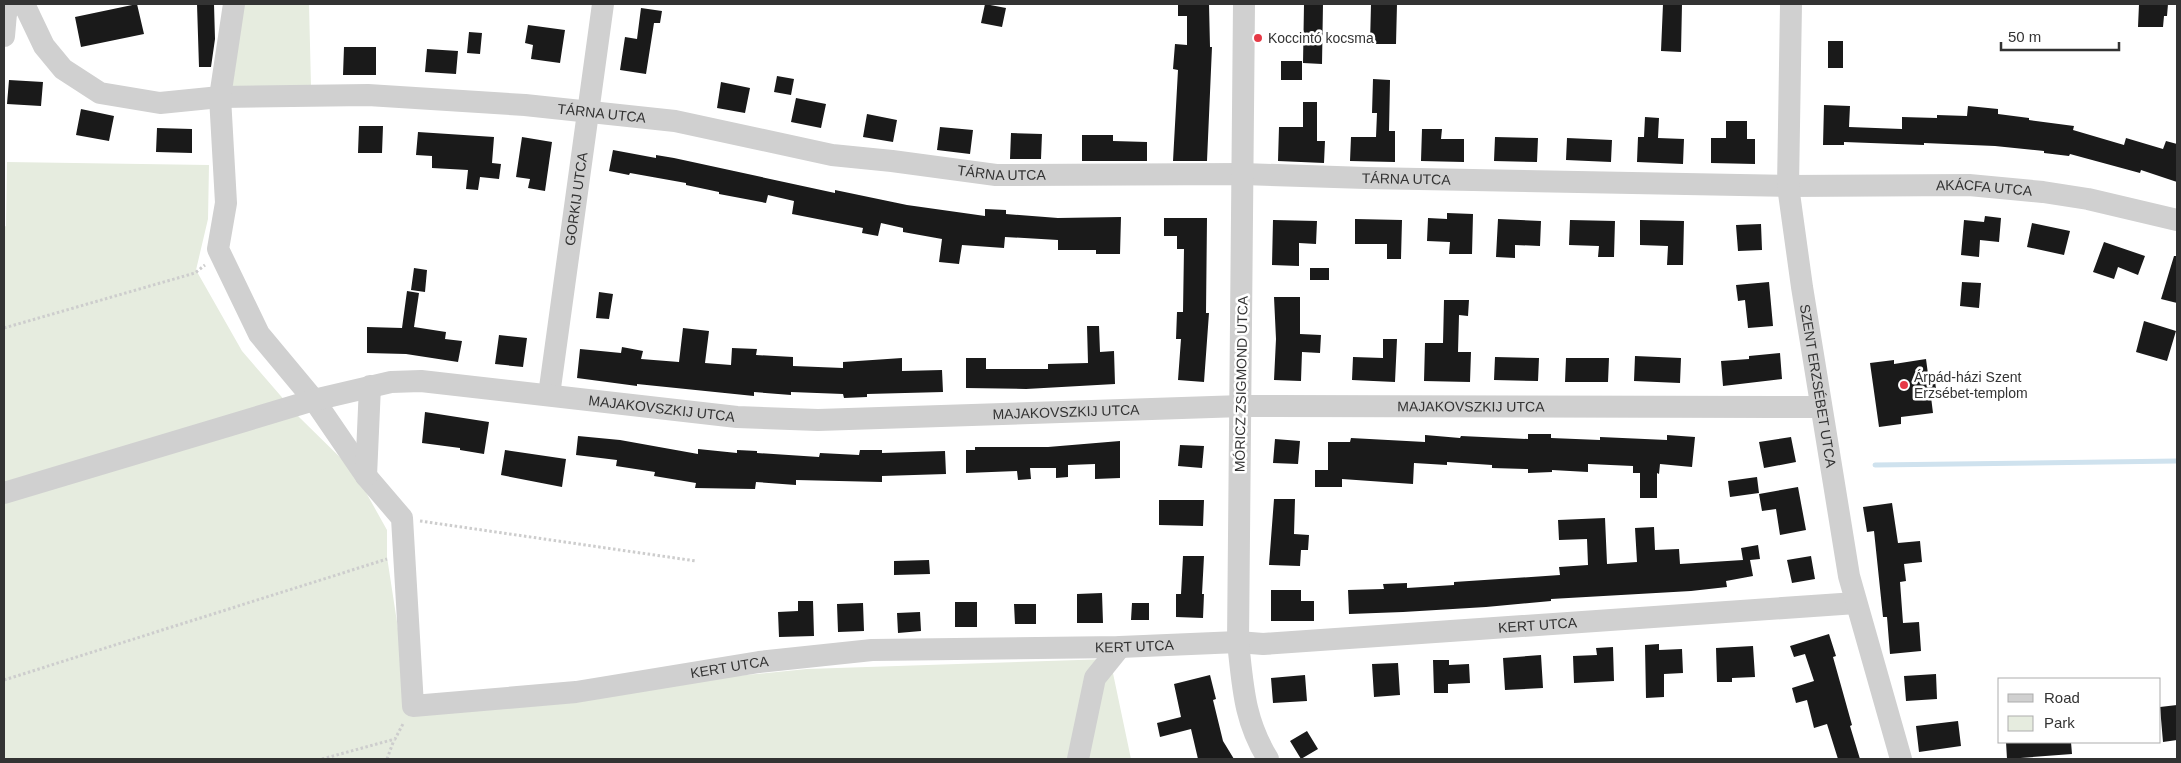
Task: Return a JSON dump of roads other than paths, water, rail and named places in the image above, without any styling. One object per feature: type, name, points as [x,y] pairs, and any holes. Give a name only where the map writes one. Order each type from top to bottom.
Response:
[{"type":"street","points":[[4,36],[6,13],[12,4]]},
{"type":"street","name":"TÁRNA UTCA","points":[[24,4],[44,46],[63,69],[100,93],[160,103],[220,98],[368,95],[426,97],[675,121],[832,155],[996,175],[1243,174],[1788,186]]},
{"type":"street","points":[[234,4],[220,98],[226,203],[218,248],[259,334],[314,400],[366,476]]},
{"type":"street","name":"GORKIJ UTCA","points":[[549,395],[603,4]]},
{"type":"street","name":"MÓRICZ ZSIGMOND UTCA","points":[[1244,4],[1242,406],[1238,642],[1244,701],[1252,729],[1268,759]]},
{"type":"street","name":"SZENT ERZSÉBET UTCA","points":[[1791,4],[1788,186],[1821,407],[1849,576],[1901,759]]},
{"type":"street","name":"AKÁCFA UTCA","points":[[1788,186],[1969,185],[2004,188],[2088,199],[2177,220]]},
{"type":"street","name":"MAJAKOVSZKIJ UTCA","points":[[4,493],[314,400],[391,382],[422,381],[737,417],[818,420],[1242,406],[1821,407]]},
{"type":"street","points":[[366,476],[370,386]]},
{"type":"street","name":"KERT UTCA","points":[[366,476],[402,518],[413,706],[576,692],[759,662],[872,650],[1120,647],[1238,642],[1263,644],[1856,603]]},
{"type":"street","points":[[1078,759],[1095,678],[1120,647]]},
{"type":"waterway","points":[[1875,465],[2177,461]]},
{"type":"place","name":"Koccintó kocsma","points":[[1258,38]]},
{"type":"place","name":"Árpád-házi Szent Erzsébet-templom","points":[[1904,385]]}]
